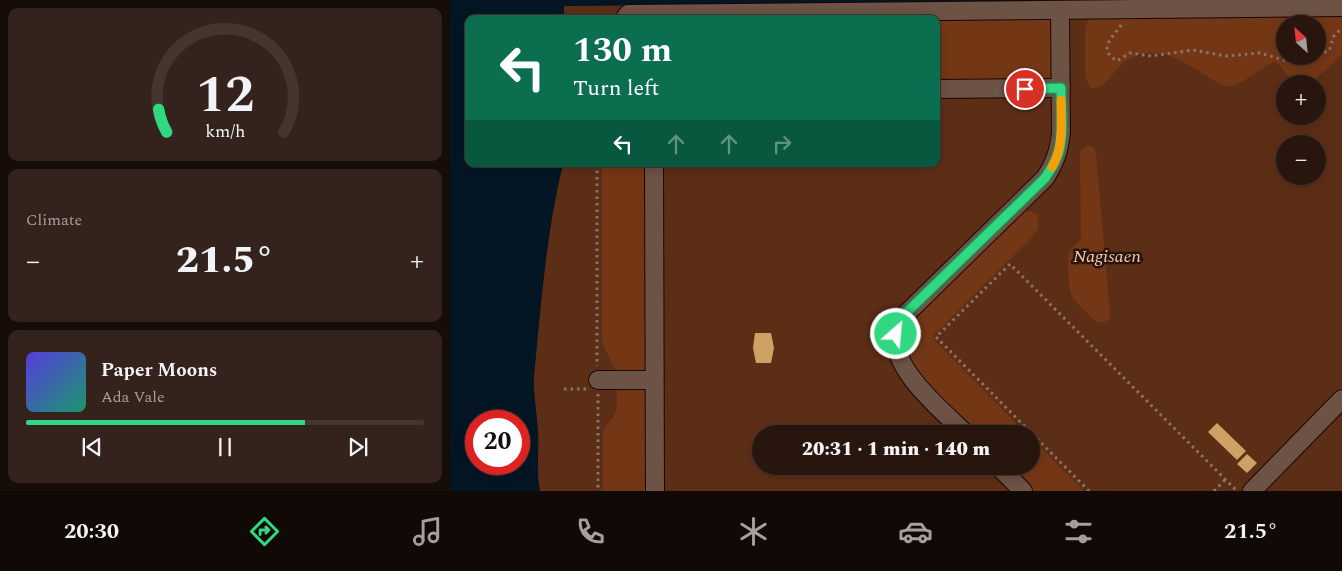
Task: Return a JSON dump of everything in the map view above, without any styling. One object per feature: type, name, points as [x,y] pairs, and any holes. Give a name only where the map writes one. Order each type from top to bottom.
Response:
[{"type":"lane","points":[[627,15],[1342,7]]},
{"type":"lane","points":[[957,425],[907,372],[896,346],[896,334],[906,313],[1045,178],[1054,165],[1059,151],[1061,133],[1060,10]]},
{"type":"lane","points":[[940,90],[1061,88]]},
{"type":"lane","points":[[654,167],[655,491]]},
{"type":"lane","points":[[598,380],[654,380]]},
{"type":"lane","points":[[1252,491],[1342,400]]},
{"type":"lane","points":[[1007,475],[1023,491]]},
{"type":"path","points":[[1122,9],[1121,26],[1111,36],[1108,47],[1109,55],[1117,61],[1130,53],[1151,56],[1193,50],[1226,56],[1264,54],[1276,58]]},
{"type":"path","points":[[1326,52],[1329,51],[1333,36],[1336,32],[1342,30]]},
{"type":"path","points":[[597,167],[598,491]]},
{"type":"path","points":[[1089,491],[936,337],[1010,264],[1237,491]]},
{"type":"path","points":[[564,389],[576,389]]},
{"type":"path","points":[[1214,491],[1226,479]]},
{"type":"green space","name":"Nagisaen","points":[[1342,0],[1342,491],[540,491],[534,375],[548,242],[562,167],[940,167],[940,15],[564,15],[564,6]]},
{"type":"shaded area","points":[[1342,13],[1342,54],[1320,75],[1288,75],[1279,65],[1326,65],[1326,15],[1276,15],[1276,63],[1269,64],[1239,83],[1228,86],[1223,85],[1188,64],[1172,57],[1164,54],[1147,53],[1137,55],[1128,60],[1118,67],[1108,80],[1100,86],[1090,88],[1085,76],[1085,30],[1087,22],[1093,17]]},
{"type":"shaded area","points":[[1049,18],[1052,23],[1053,78],[1049,82],[940,85],[940,19]]},
{"type":"shaded area","points":[[1088,145],[1094,148],[1096,154],[1110,314],[1109,319],[1105,322],[1098,322],[1088,314],[1076,302],[1070,292],[1068,255],[1081,238],[1080,155],[1082,149]]},
{"type":"shaded area","points":[[602,167],[649,167],[650,491],[603,491],[603,433],[617,408],[616,371],[602,340]]},
{"type":"shaded area","points":[[1031,211],[1037,215],[1037,229],[1033,236],[933,336],[934,340],[1018,425],[966,425],[928,388],[912,369],[907,360],[904,347],[903,334],[905,326],[1023,212]]},
{"type":"shaded area","points":[[1040,447],[1084,491],[1032,491],[1016,475],[1040,475]]},
{"type":"water","points":[[450,0],[1170,0],[564,6],[564,15],[465,15],[465,167],[562,167],[548,242],[534,375],[538,433],[538,477],[540,491],[450,491]]},
{"type":"building","points":[[755,333],[771,333],[774,348],[771,363],[756,363],[753,348]]},
{"type":"building","points":[[1217,423],[1246,451],[1237,460],[1208,432]]},
{"type":"building","points":[[1247,454],[1257,463],[1247,473],[1237,464]]},
{"type":"slow traffic","points":[[1052,167],[1059,151],[1061,100]]},
{"type":"route","points":[[896,334],[906,313],[1045,178],[1054,165],[1059,151],[1061,133],[1061,88],[1025,89]]}]
